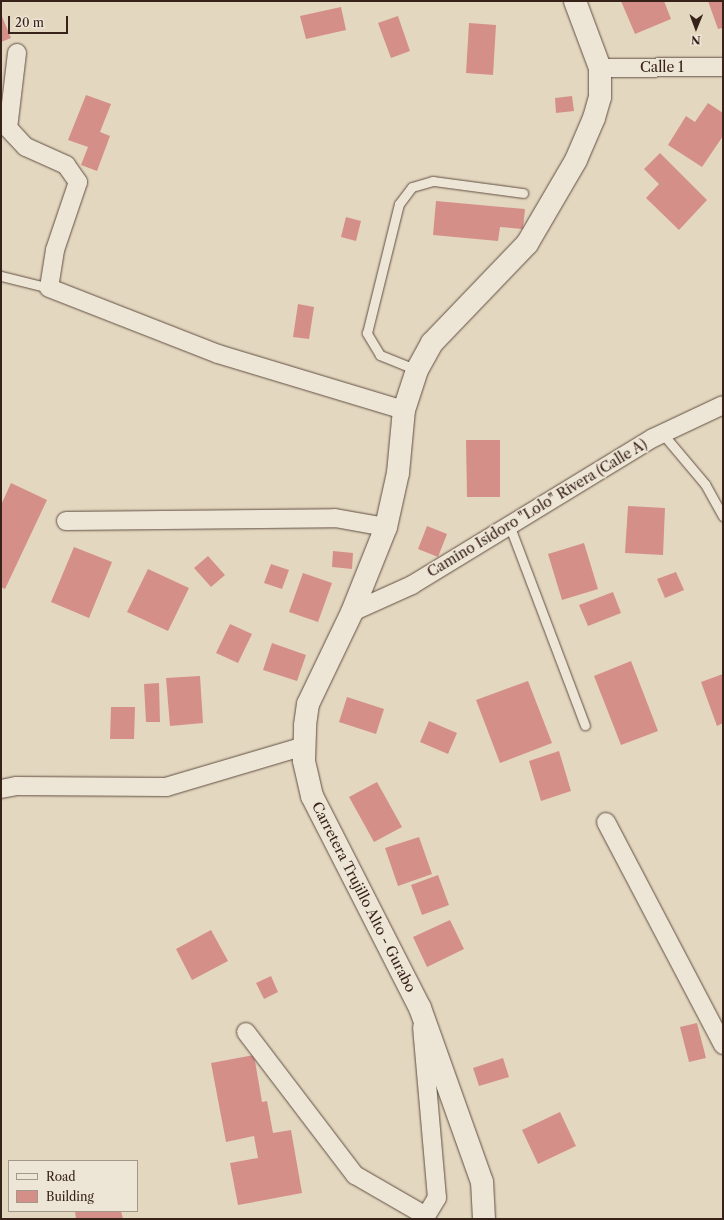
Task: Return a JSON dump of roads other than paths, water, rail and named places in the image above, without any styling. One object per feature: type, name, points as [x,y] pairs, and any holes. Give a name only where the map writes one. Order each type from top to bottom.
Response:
[{"type":"main road","name":"Carretera Trujillo Alto - Gurabo","points":[[484,1219],[482,1182],[420,1008],[320,816],[312,796],[304,746],[308,704],[352,612],[386,527],[398,473],[404,410],[417,370],[432,343],[534,234],[576,160],[594,118],[600,97],[600,68],[576,1]]},
{"type":"street","points":[[17,53],[8,128],[26,147],[66,165],[78,182],[55,250],[49,288],[218,354],[404,410]]},
{"type":"street","name":"Calle 1","points":[[600,68],[723,67]]},
{"type":"street","name":"Camino Isidoro \"Lolo\" Rivera (Calle A)","points":[[352,612],[412,585],[510,527],[662,433],[723,405]]},
{"type":"street","points":[[66,521],[334,518],[386,527]]},
{"type":"street","points":[[1,789],[16,786],[166,788],[304,746]]},
{"type":"street","points":[[606,822],[723,1046]]},
{"type":"street","points":[[246,1032],[355,1175],[426,1216],[437,1198],[420,1008]]},
{"type":"lane","points":[[417,370],[380,355],[367,332],[399,204],[412,187],[433,181],[523,193]]},
{"type":"lane","points":[[1,276],[49,288]]},
{"type":"lane","points":[[662,433],[705,484],[723,516]]},
{"type":"lane","points":[[510,527],[585,725]]}]
